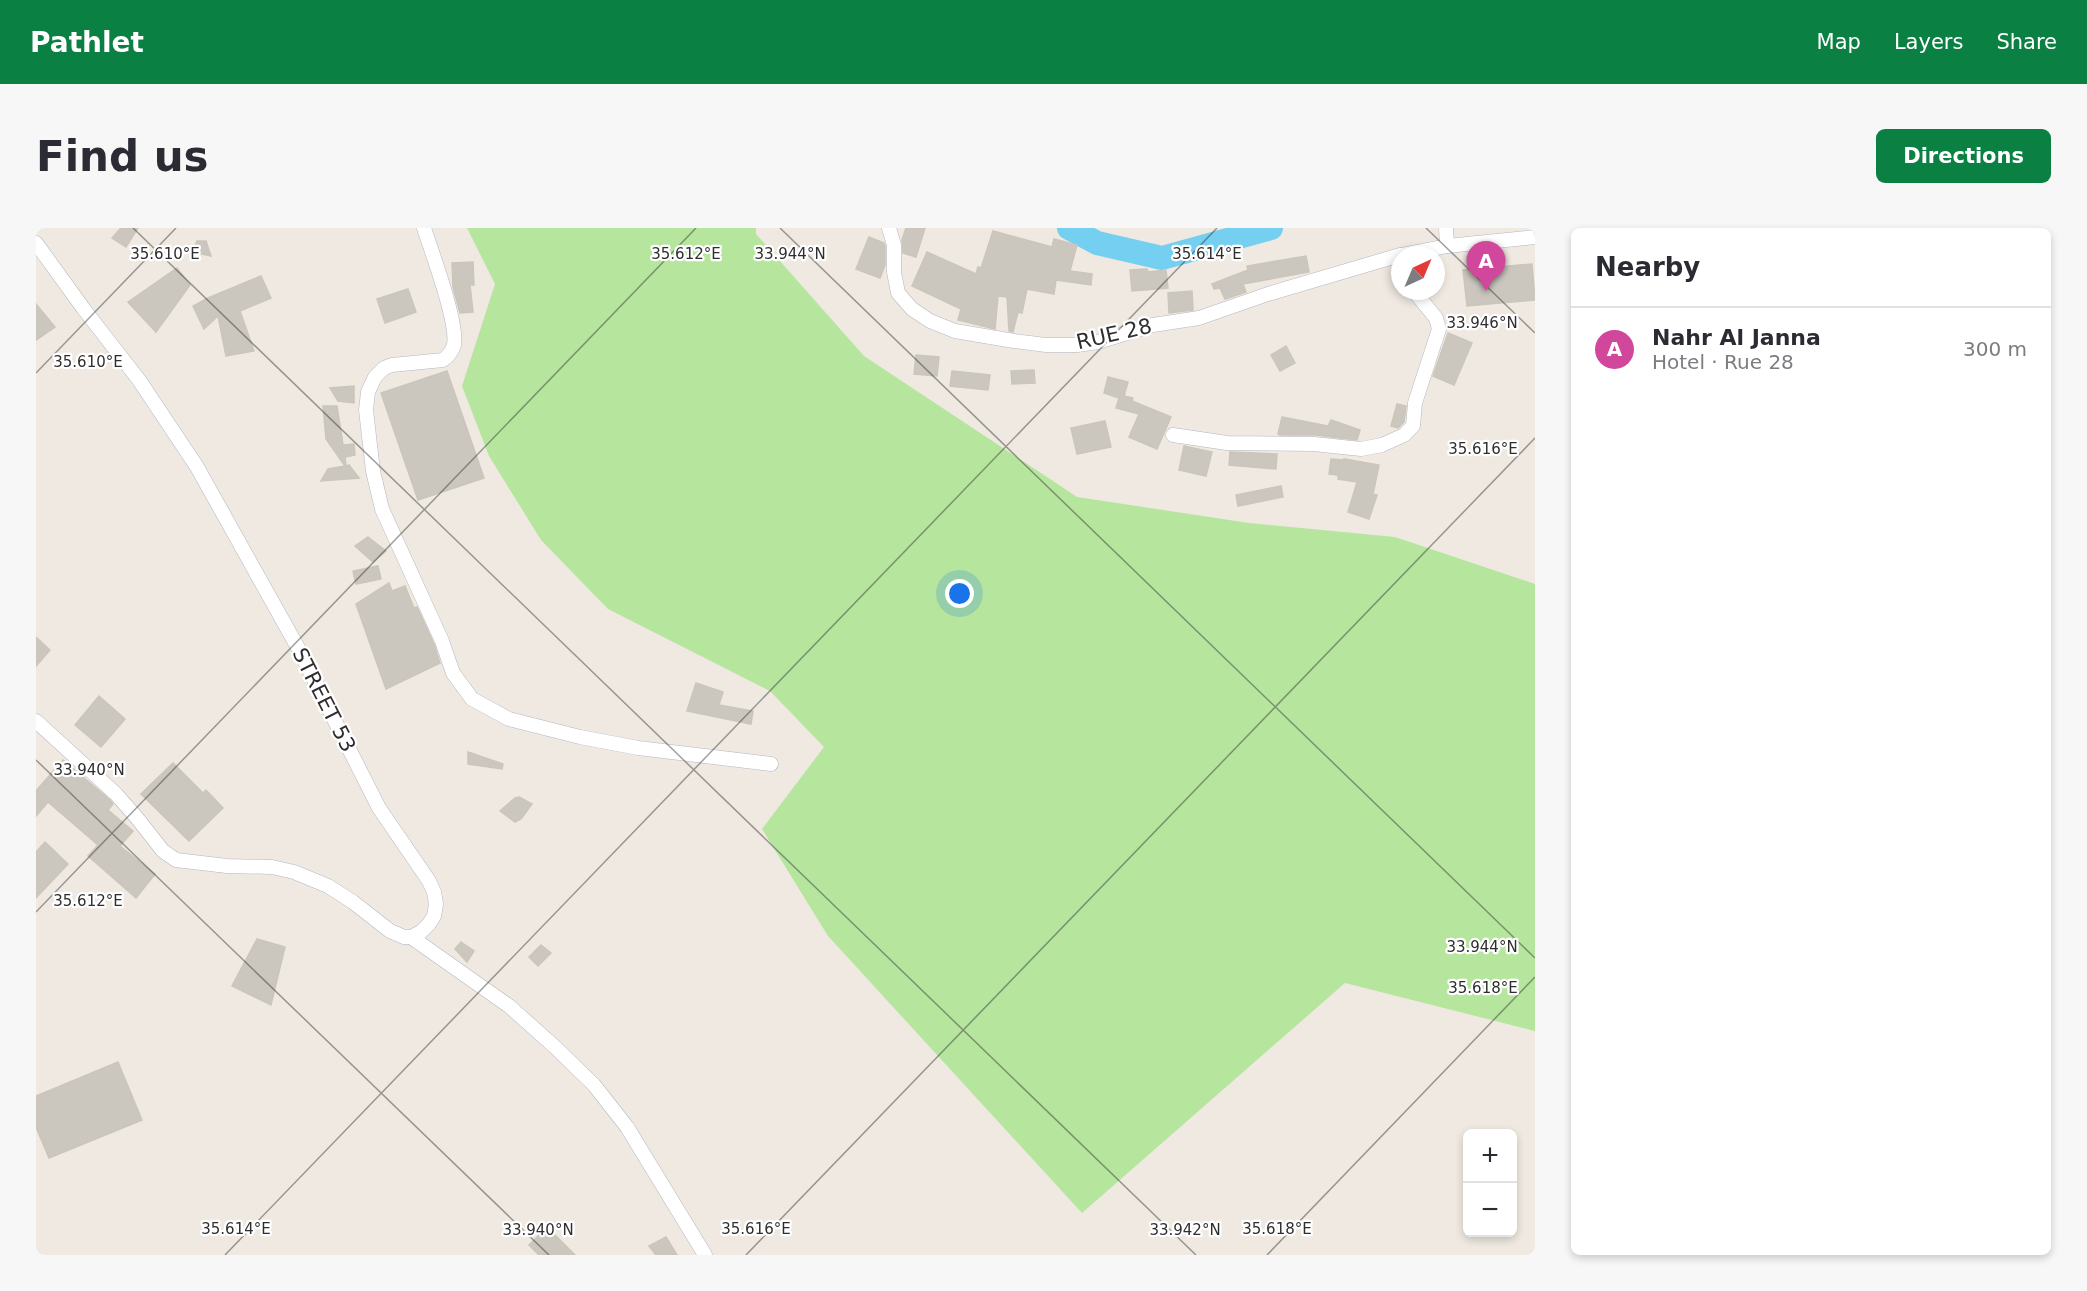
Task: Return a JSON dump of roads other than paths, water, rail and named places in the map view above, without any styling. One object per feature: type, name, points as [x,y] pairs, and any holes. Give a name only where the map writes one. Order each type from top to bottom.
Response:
[{"type":"street","points":[[424,228],[453,324],[453,346],[449,356],[443,360],[392,365],[384,368],[375,377],[368,392],[366,410],[373,471],[382,509],[442,641],[453,673],[472,699],[509,719],[580,737],[638,748],[771,764]]},
{"type":"street","name":"RUE 28","points":[[889,228],[894,245],[894,272],[898,293],[912,309],[930,321],[955,331],[1046,345],[1098,342],[1153,325],[1199,318],[1268,294],[1391,258]]},
{"type":"street","points":[[1446,228],[1447,246]]},
{"type":"street","name":"RUE 28","points":[[1447,246],[1535,237]]},
{"type":"street","name":"STREET 53","points":[[36,243],[82,308],[139,380],[197,467],[297,646],[379,808],[429,881],[436,904],[434,916],[421,932],[411,937]]},
{"type":"street","points":[[1173,435],[1227,443],[1314,444],[1361,449],[1382,445],[1404,435],[1413,426],[1415,403],[1439,329],[1436,318],[1421,300]]},
{"type":"street","points":[[36,721],[116,794],[169,857],[193,863],[272,867],[294,872],[337,891],[397,935],[411,937],[509,1006],[594,1085],[627,1127],[705,1255]]},
{"type":"waterway","points":[[1069,228],[1097,243],[1162,258],[1271,228]]},
{"type":"place","name":"Nahr Al Janna","points":[[1486,291]]}]
